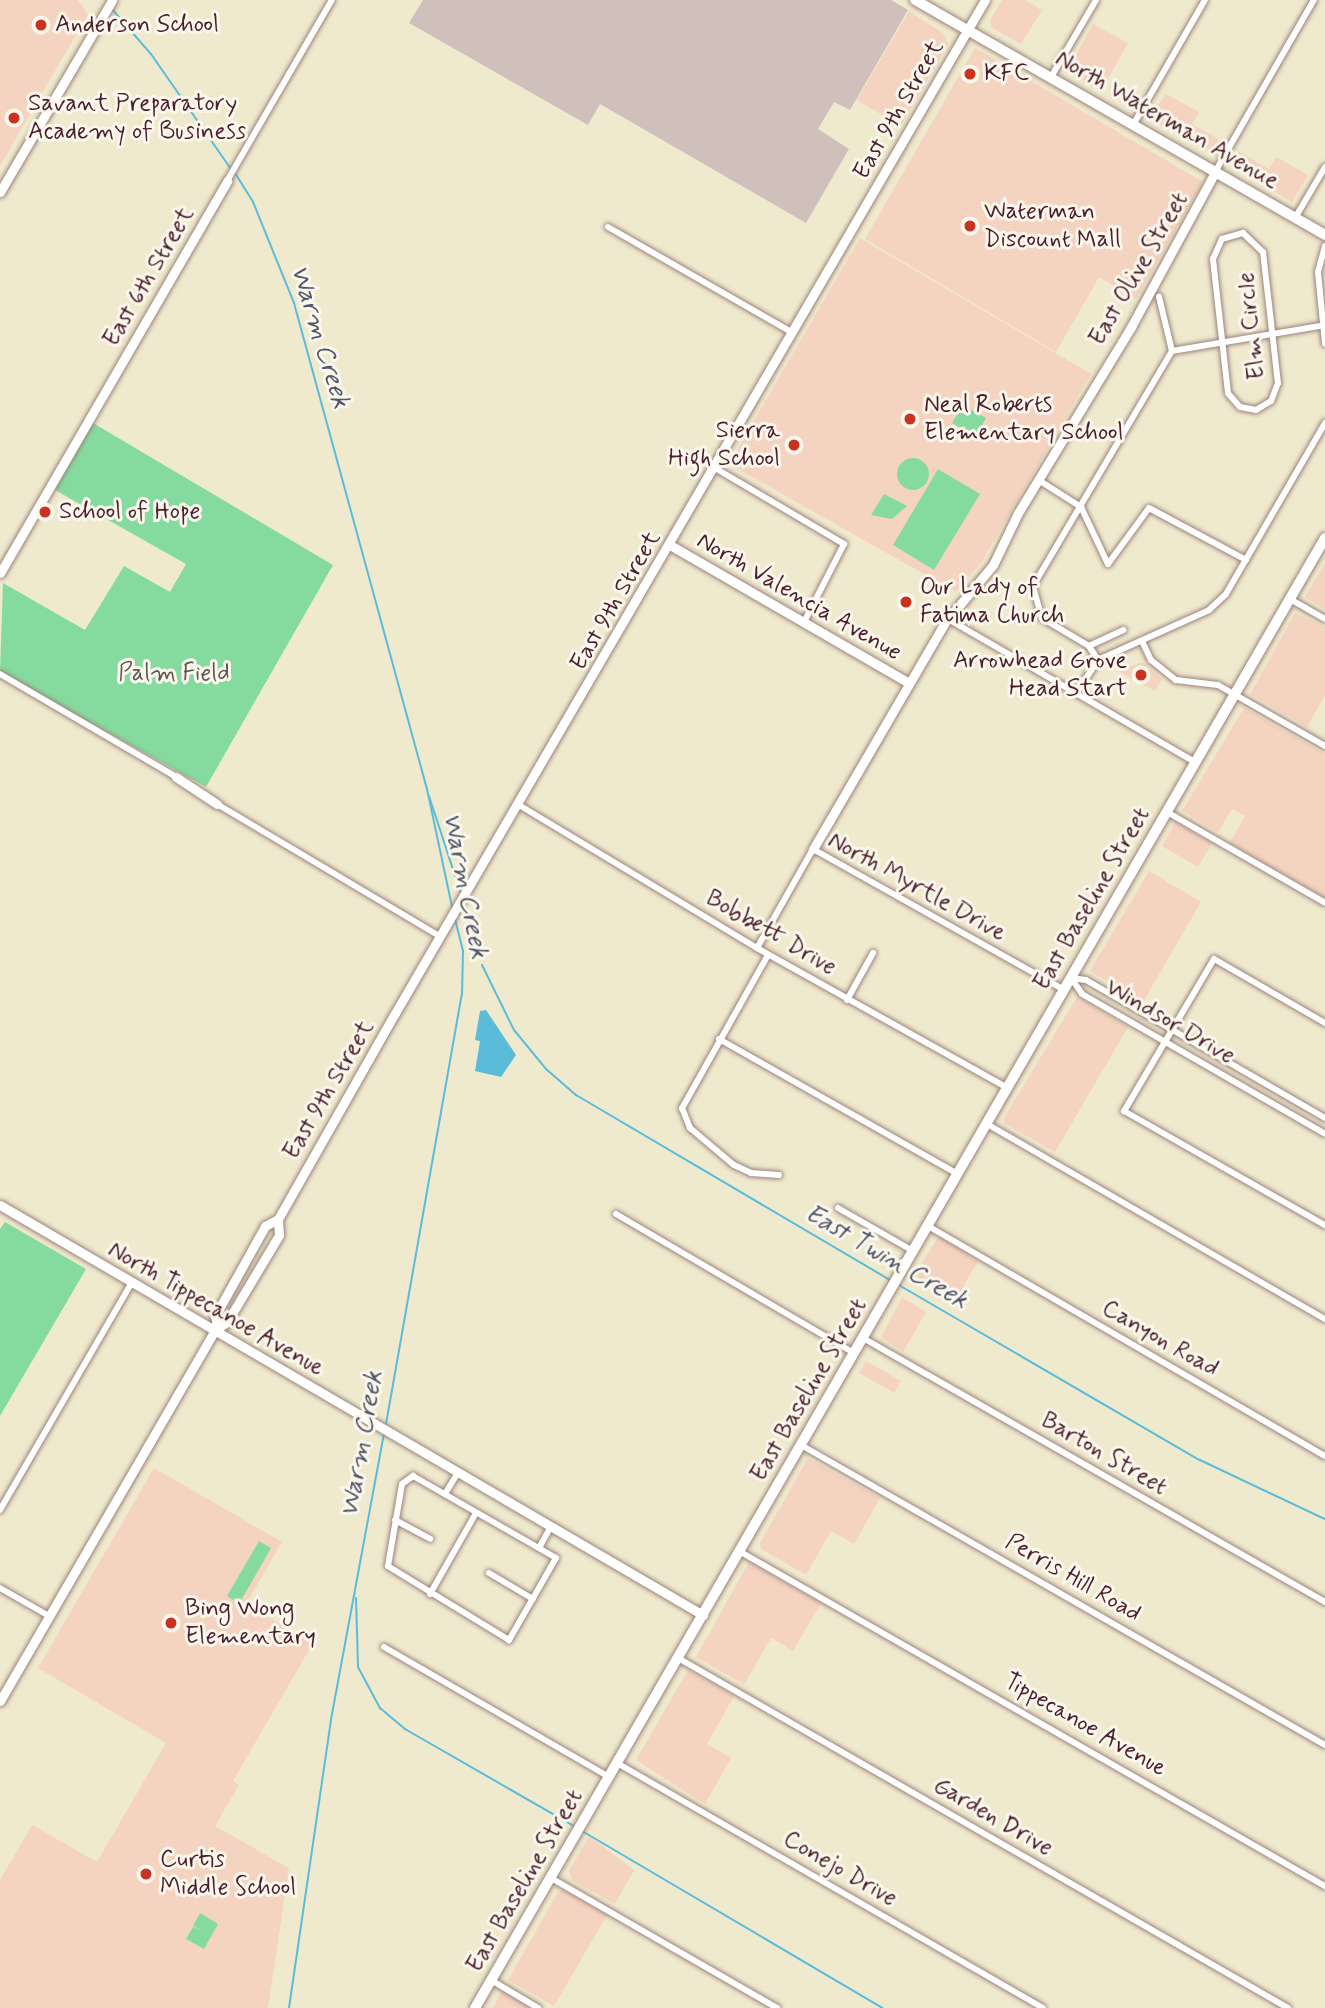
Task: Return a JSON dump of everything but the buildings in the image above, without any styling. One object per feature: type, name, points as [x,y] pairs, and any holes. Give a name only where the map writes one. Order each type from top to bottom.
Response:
[{"type":"main road","name":"North Waterman Avenue","points":[[915,0],[1325,235]]},
{"type":"main road","name":"East Baseline Street","points":[[475,2008],[1325,538]]},
{"type":"street","points":[[0,192],[112,0]]},
{"type":"street","name":"East 6th Street","points":[[0,573],[332,0]]},
{"type":"street","name":"East 9th Street","points":[[216,1328],[215,1316],[265,1226],[278,1219],[439,936],[471,888],[985,0]]},
{"type":"street","points":[[1051,77],[1096,0]]},
{"type":"street","points":[[1133,124],[1205,0]]},
{"type":"street","name":"East Olive Street","points":[[813,849],[948,619],[955,602],[996,555],[1040,481],[1314,0]]},
{"type":"street","points":[[1295,218],[1325,167]]},
{"type":"street","points":[[608,228],[793,333]]},
{"type":"street","name":"Elm Circle","points":[[1237,233],[1253,237],[1264,252],[1278,385],[1271,401],[1256,410],[1240,407],[1230,396],[1222,339],[1213,255],[1222,239],[1237,233]]},
{"type":"street","points":[[1325,246],[1318,272],[1325,344]]},
{"type":"street","points":[[1098,660],[1089,646],[1048,623],[1032,594],[1172,351],[1159,297]]},
{"type":"street","points":[[1172,351],[1222,339],[1324,325]]},
{"type":"street","points":[[1076,692],[1098,660],[1209,610],[1226,594],[1325,423]]},
{"type":"street","points":[[715,468],[844,544],[804,622]]},
{"type":"street","points":[[1040,481],[1081,507],[1108,564],[1149,508],[1246,560]]},
{"type":"street","name":"North Valencia Avenue","points":[[670,545],[909,682]]},
{"type":"street","points":[[1290,599],[1325,619]]},
{"type":"street","points":[[948,619],[1196,763]]},
{"type":"street","points":[[1089,646],[1123,630]]},
{"type":"street","points":[[1142,641],[1156,666],[1175,680],[1210,682],[1325,746]]},
{"type":"street","points":[[0,674],[439,936]]},
{"type":"street","name":"Bobbett Drive","points":[[519,805],[768,955],[1007,1088]]},
{"type":"street","points":[[1167,812],[1325,903]]},
{"type":"street","name":"North Myrtle Drive","points":[[757,948],[813,849],[1064,990]]},
{"type":"street","points":[[847,1000],[873,953]]},
{"type":"street","points":[[768,955],[691,1088],[682,1118],[734,1165],[751,1172],[779,1175]]},
{"type":"street","points":[[1325,1023],[1214,959],[1124,1111],[1325,1225]]},
{"type":"street","name":"Windsor Drive","points":[[1070,978],[1086,980],[1325,1118]]},
{"type":"street","name":"Windsor Drive","points":[[1070,978],[1082,993],[1325,1134]]},
{"type":"street","points":[[719,1039],[958,1174]]},
{"type":"street","points":[[1309,1125],[1316,1112]]},
{"type":"street","points":[[987,1124],[1325,1320]]},
{"type":"street","name":"North Tippecanoe Avenue","points":[[0,1205],[216,1328],[390,1433],[703,1615]]},
{"type":"street","points":[[838,1208],[913,1251]]},
{"type":"street","points":[[616,1214],[855,1353]]},
{"type":"street","name":"East 9th Street","points":[[0,1701],[216,1328],[227,1322],[279,1235],[278,1219]]},
{"type":"street","name":"Canyon Road","points":[[928,1226],[1325,1457]]},
{"type":"street","points":[[0,1510],[132,1282]]},
{"type":"street","name":"Barton Street","points":[[863,1338],[1325,1602]]},
{"type":"street","name":"Perris Hill Road","points":[[801,1445],[1325,1745]]},
{"type":"street","points":[[445,1494],[458,1472]]},
{"type":"street","points":[[413,1476],[445,1494],[556,1558],[509,1640],[388,1566],[395,1520],[406,1477],[413,1476]]},
{"type":"street","points":[[430,1594],[476,1513]]},
{"type":"street","points":[[395,1520],[430,1539]]},
{"type":"street","points":[[539,1548],[551,1526]]},
{"type":"street","name":"Tippecanoe Avenue","points":[[739,1551],[1325,1886]]},
{"type":"street","points":[[489,1573],[533,1598]]},
{"type":"street","points":[[0,1588],[49,1616]]},
{"type":"street","points":[[384,1647],[609,1777]]},
{"type":"street","name":"Garden Drive","points":[[678,1658],[1288,2008]]},
{"type":"street","name":"Conejo Drive","points":[[617,1763],[1043,2008]]},
{"type":"street","points":[[551,1878],[777,2008]]},
{"type":"street","points":[[491,1980],[538,2008]]},
{"type":"shaded area","points":[[0,0],[78,0],[88,14],[0,166]]},
{"type":"shaded area","points":[[423,0],[891,0],[908,10],[850,110],[834,102],[818,129],[849,149],[806,223],[600,104],[588,125],[409,23]]},
{"type":"shaded area","points":[[1002,0],[1025,0],[1042,10],[1021,44],[992,28],[990,20]]},
{"type":"shaded area","points":[[909,11],[944,34],[948,44],[901,126],[857,100]]},
{"type":"shaded area","points":[[1093,24],[1128,43],[1101,91],[1067,71]]},
{"type":"shaded area","points":[[975,48],[1203,182],[1136,299],[1099,277],[1056,352],[865,239]]},
{"type":"shaded area","points":[[1166,94],[1199,112],[1192,124],[1224,142],[1216,157],[1153,120],[1151,115]]},
{"type":"shaded area","points":[[1238,151],[1269,169],[1276,157],[1308,175],[1292,202],[1232,166]]},
{"type":"shaded area","name":"Neal Roberts Elementary School","points":[[860,238],[1091,374],[981,563],[956,592],[729,464]]},
{"type":"shaded area","points":[[1325,563],[1325,609],[1305,597]]},
{"type":"shaded area","points":[[1295,613],[1325,627],[1325,695],[1307,727],[1250,694]]},
{"type":"shaded area","name":"Arrowhead Grove Head Start","points":[[1142,662],[1162,679],[1155,691],[1118,671]]},
{"type":"shaded area","points":[[1244,708],[1325,754],[1325,898],[1230,843],[1245,816],[1232,809],[1218,832],[1182,811]]},
{"type":"shaded area","points":[[1175,822],[1212,843],[1198,867],[1162,846]]},
{"type":"shaded area","points":[[1149,871],[1201,902],[1143,1002],[1090,971]]},
{"type":"shaded area","points":[[1077,997],[1128,1027],[1055,1152],[1004,1123],[1004,1118]]},
{"type":"shaded area","points":[[939,1236],[978,1261],[955,1300],[914,1275]]},
{"type":"shaded area","points":[[902,1297],[926,1312],[903,1352],[881,1337]]},
{"type":"shaded area","points":[[866,1361],[901,1381],[894,1393],[859,1373]]},
{"type":"shaded area","points":[[808,1458],[880,1498],[854,1544],[831,1531],[806,1575],[761,1549],[760,1543]]},
{"type":"shaded area","points":[[154,1468],[282,1542],[246,1604],[313,1643],[233,1781],[239,1785],[215,1826],[289,1868],[268,2008],[0,2008],[0,1880],[32,1825],[97,1862],[166,1743],[38,1668]]},
{"type":"shaded area","points":[[749,1562],[821,1603],[793,1651],[771,1638],[744,1684],[696,1657]]},
{"type":"shaded area","points":[[688,1670],[734,1696],[707,1744],[731,1758],[705,1804],[636,1760]]},
{"type":"shaded area","points":[[589,1836],[634,1870],[615,1904],[572,1880],[569,1871]]},
{"type":"shaded area","points":[[564,1890],[607,1915],[554,2006],[508,1980],[558,1892]]},
{"type":"shaded area","points":[[502,1991],[529,2007],[493,2008]]},
{"type":"green space","points":[[963,405],[986,418],[976,436],[952,423]]},
{"type":"green space","name":"Palm Field","points":[[93,423],[333,565],[206,787],[0,672],[3,583],[85,630],[124,566],[170,592],[186,564],[55,490]]},
{"type":"green space","points":[[913,458],[924,463],[929,474],[924,485],[913,490],[902,485],[897,474],[902,463]]},
{"type":"green space","points":[[938,469],[980,494],[934,570],[893,545]]},
{"type":"green space","points":[[884,494],[907,506],[892,519],[871,515]]},
{"type":"green space","points":[[5,1222],[86,1269],[0,1416],[0,1229]]},
{"type":"green space","points":[[259,1541],[271,1548],[239,1604],[227,1596]]},
{"type":"green space","points":[[200,1913],[218,1924],[204,1949],[186,1939],[193,1927],[204,1932],[193,1926]]},
{"type":"water","points":[[486,1010],[516,1055],[501,1077],[475,1071],[480,1041],[475,1040],[480,1011]]},
{"type":"waterway","name":"Warm Creek","points":[[111,8],[151,54],[231,169]]},
{"type":"waterway","name":"Warm Creek","points":[[235,173],[253,202],[294,303],[427,789],[452,907]]},
{"type":"waterway","name":"East Twin Creek","points":[[429,796],[461,894]]},
{"type":"waterway","name":"East Twin Creek","points":[[463,902],[478,952]]},
{"type":"waterway","name":"Warm Creek","points":[[386,1424],[462,995],[463,951],[455,919]]},
{"type":"waterway","name":"East Twin Creek","points":[[482,965],[514,1030],[546,1069],[576,1095],[892,1281]]},
{"type":"waterway","name":"East Twin Creek","points":[[897,1284],[1200,1460],[1325,1519]]},
{"type":"waterway","name":"Warm Creek","points":[[289,2008],[332,1714],[384,1433]]},
{"type":"waterway","points":[[356,1598],[358,1667],[380,1708],[405,1729],[574,1826]]},
{"type":"waterway","points":[[582,1831],[883,2008]]},
{"type":"place","name":"Anderson School","points":[[41,25]]},
{"type":"place","name":"KFC","points":[[970,74]]},
{"type":"place","name":"Savant Preparatory Academy of Business","points":[[14,118]]},
{"type":"place","name":"Waterman Discount Mall","points":[[970,226]]},
{"type":"place","name":"Neal Roberts Elementary School","points":[[910,419]]},
{"type":"place","name":"Sierra High School","points":[[794,445]]},
{"type":"place","name":"School of Hope","points":[[45,512]]},
{"type":"place","name":"Our Lady of Fatima Church","points":[[906,602]]},
{"type":"place","name":"Arrowhead Grove Head Start","points":[[1141,675]]},
{"type":"place","name":"Bing Wong Elementary","points":[[171,1623]]},
{"type":"place","name":"Curtis Middle School","points":[[146,1874]]}]
